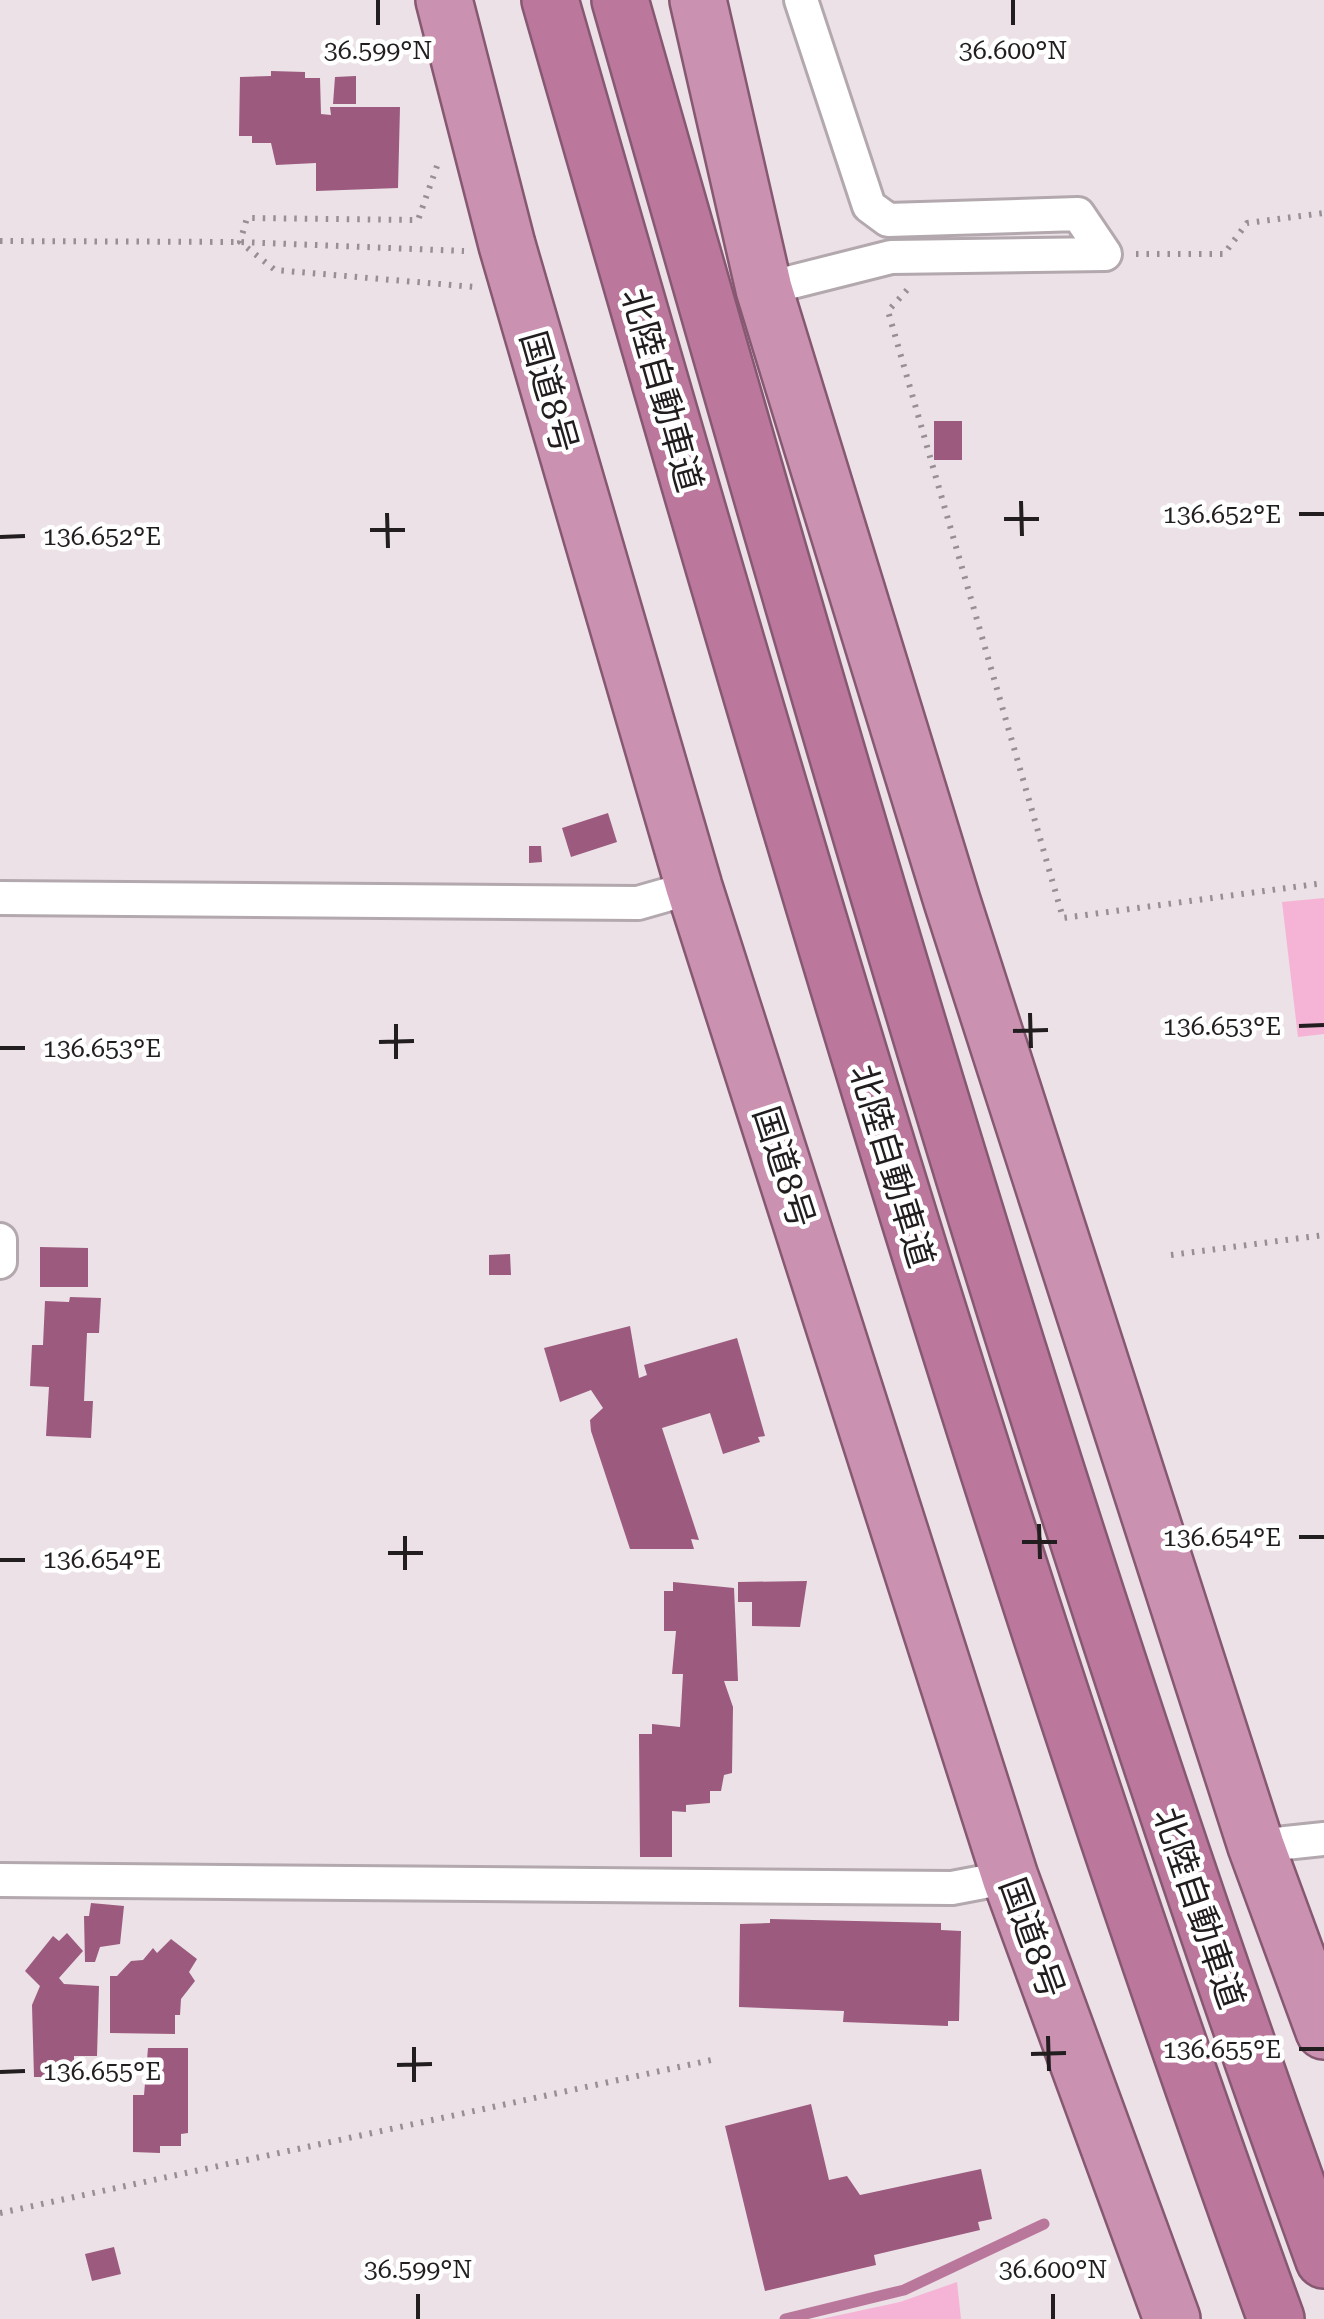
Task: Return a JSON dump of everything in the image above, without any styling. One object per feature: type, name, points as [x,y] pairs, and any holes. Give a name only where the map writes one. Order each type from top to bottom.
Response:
[{"type":"highway","name":"国道8号","points":[[444,0],[494,266],[1010,1877],[1172,2319]]},
{"type":"highway","name":"北陸自動車道","points":[[550,0],[754,707],[1023,1589],[1170,2029],[1276,2319]]},
{"type":"highway","name":"北陸自動車道","points":[[620,0],[936,1090],[1098,1608],[1234,2014],[1324,2260]]},
{"type":"highway","points":[[698,0],[764,289],[952,901],[1256,1846],[1324,2031]]},
{"type":"highway","points":[[1256,1846],[1324,1990]]},
{"type":"highway","points":[[1076,2057],[1122,2273],[1137,2319]]},
{"type":"street","points":[[801,0],[869,206],[888,220],[1078,214],[1105,254]]},
{"type":"street","points":[[764,289],[891,257],[1105,254]]},
{"type":"street","points":[[0,898],[638,903],[694,888]]},
{"type":"street","points":[[0,1240],[0,1262]]},
{"type":"street","points":[[1256,1846],[1324,1839]]},
{"type":"street","points":[[0,1880],[952,1888],[1010,1877]]},
{"type":"path","points":[[240,242],[247,218],[418,220],[438,162]]},
{"type":"path","points":[[1105,254],[1224,254],[1247,224],[1324,213]]},
{"type":"path","points":[[0,241],[240,242],[471,251],[494,266]]},
{"type":"path","points":[[240,242],[275,270],[494,266]]},
{"type":"path","points":[[914,283],[888,310],[1064,918],[1324,883]]},
{"type":"path","points":[[1171,1255],[1324,1235]]},
{"type":"path","points":[[0,2213],[716,2059]]},
{"type":"shaded area","points":[[1324,898],[1324,1034],[1298,1037],[1282,902]]},
{"type":"shaded area","points":[[957,2282],[961,2319],[821,2319],[900,2302]]},
{"type":"building","points":[[271,71],[305,72],[305,78],[320,78],[321,114],[331,115],[330,107],[400,107],[398,188],[316,191],[316,163],[276,165],[271,143],[252,143],[252,136],[239,136],[240,77],[271,76]]},
{"type":"building","points":[[356,76],[356,104],[333,104],[335,77]]},
{"type":"building","points":[[934,421],[962,421],[962,460],[934,460]]},
{"type":"building","points":[[608,813],[617,842],[571,857],[562,828]]},
{"type":"building","points":[[529,846],[541,846],[542,862],[529,863]]},
{"type":"building","points":[[40,1247],[88,1248],[88,1287],[40,1287]]},
{"type":"building","points":[[510,1254],[511,1275],[489,1275],[489,1255]]},
{"type":"building","points":[[70,1297],[101,1298],[99,1333],[87,1333],[84,1401],[93,1401],[91,1438],[46,1436],[49,1387],[30,1386],[32,1345],[43,1345],[45,1301],[69,1302]]},
{"type":"building","points":[[630,1326],[639,1378],[647,1375],[644,1365],[737,1338],[765,1436],[758,1437],[760,1442],[723,1454],[710,1413],[662,1428],[699,1540],[691,1539],[694,1549],[630,1549],[591,1431],[590,1420],[603,1408],[591,1390],[560,1402],[544,1348]]},
{"type":"building","points":[[807,1581],[800,1627],[752,1626],[752,1602],[738,1602],[738,1582]]},
{"type":"building","points":[[673,1582],[734,1588],[738,1681],[724,1681],[733,1707],[732,1773],[724,1775],[721,1791],[710,1791],[710,1803],[686,1805],[686,1812],[672,1811],[672,1857],[640,1857],[639,1734],[652,1734],[652,1724],[680,1727],[683,1674],[672,1674],[676,1631],[664,1631],[664,1591],[673,1591]]},
{"type":"building","points":[[91,1903],[124,1906],[120,1944],[100,1947],[95,1962],[85,1962],[84,1916],[89,1916]]},
{"type":"building","points":[[770,1919],[941,1923],[941,1930],[961,1931],[959,2021],[948,2021],[948,2026],[843,2022],[844,2011],[739,2007],[740,1924],[770,1923]]},
{"type":"building","points":[[67,1933],[83,1951],[59,1978],[64,1984],[99,1986],[97,2056],[74,2056],[74,2077],[34,2077],[32,2005],[40,1986],[25,1971],[53,1936],[59,1941]]},
{"type":"building","points":[[171,1939],[197,1959],[189,1972],[195,1981],[181,1999],[180,2015],[175,2015],[175,2034],[110,2033],[110,1976],[117,1976],[131,1961],[143,1960],[153,1948],[157,1953]]},
{"type":"building","points":[[148,2048],[188,2048],[188,2133],[181,2134],[181,2146],[160,2146],[160,2153],[133,2152],[133,2095],[144,2095]]},
{"type":"building","points":[[811,2104],[829,2180],[847,2176],[860,2195],[981,2169],[992,2219],[978,2222],[980,2230],[874,2255],[876,2265],[765,2291],[725,2126]]},
{"type":"building","points":[[114,2247],[121,2274],[92,2281],[85,2254]]},
{"type":"waterway","points":[[785,2319],[904,2290],[1044,2224]]}]
